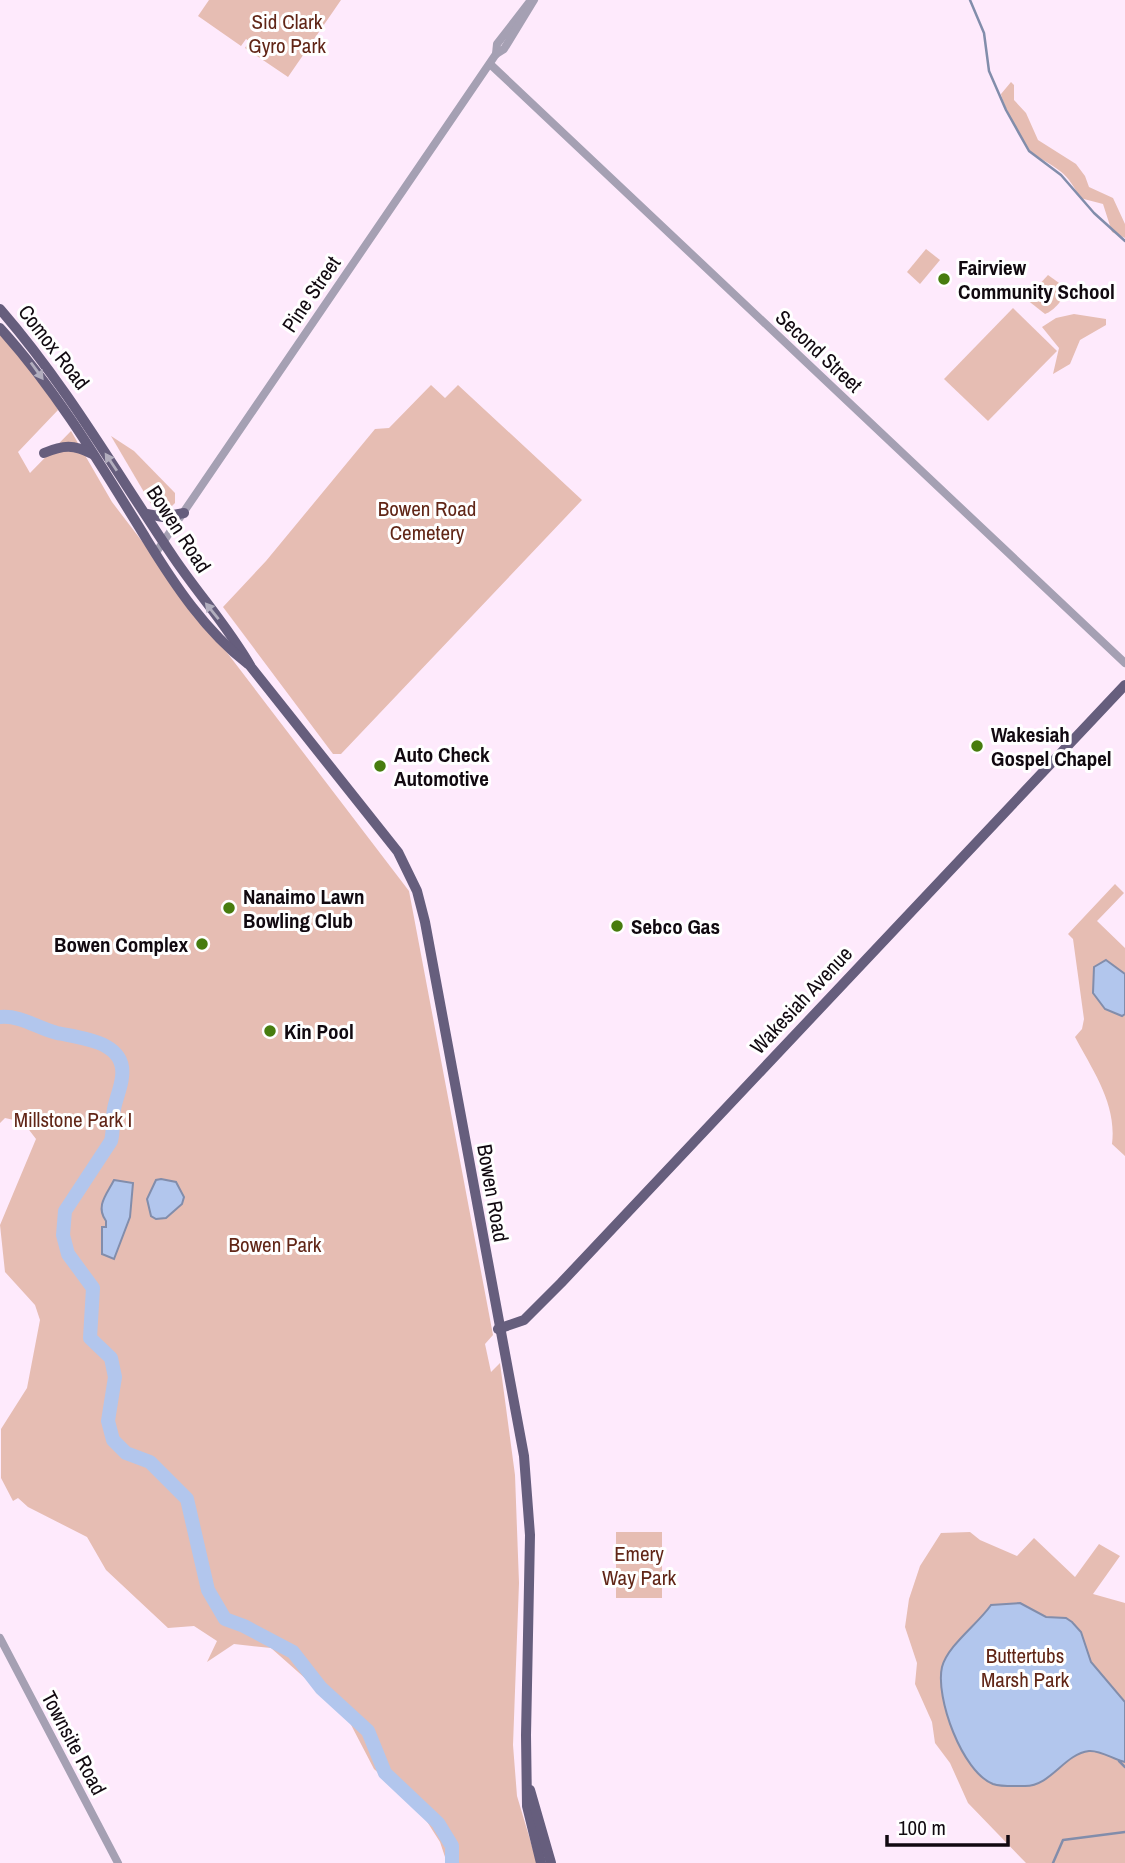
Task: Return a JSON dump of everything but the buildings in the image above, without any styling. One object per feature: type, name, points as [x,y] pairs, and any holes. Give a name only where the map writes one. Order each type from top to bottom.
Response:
[{"type":"main road","name":"Comox Road","points":[[0,309],[78,409]]},
{"type":"main road","name":"Comox Road","points":[[0,328],[32,364],[70,417]]},
{"type":"main road","name":"Bowen Road","points":[[78,409],[148,514],[164,543],[200,596],[236,640],[251,667]]},
{"type":"main road","name":"Bowen Road","points":[[70,417],[155,554],[193,608],[251,667],[398,852],[417,891],[524,1456],[530,1535],[527,1807],[541,1863]]},
{"type":"main road","points":[[44,453],[61,446],[74,446],[93,454]]},
{"type":"main road","points":[[148,514],[163,517],[184,513]]},
{"type":"main road","name":"Wakesiah Avenue","points":[[498,1329],[524,1320],[561,1283],[1125,685]]},
{"type":"main road","name":"Bowen Road","points":[[528,1783],[551,1863]]},
{"type":"street","name":"Pine Street","points":[[155,554],[496,54],[497,44],[533,0]]},
{"type":"street","name":"Second Street","points":[[489,64],[1125,663]]},
{"type":"street","name":"Townsite Road","points":[[0,1638],[118,1863]]},
{"type":"green space","name":"Sid Clark Gyro Park","points":[[209,0],[341,0],[288,77],[245,48],[249,41],[246,39],[241,46],[198,16]]},
{"type":"green space","points":[[1011,82],[1014,85],[1014,100],[1026,113],[1038,140],[1076,164],[1089,187],[1113,198],[1125,224],[1125,238],[1112,232],[1103,204],[1080,198],[1064,174],[1027,147],[1001,94]]},
{"type":"green space","points":[[926,249],[940,260],[920,284],[907,272]]},
{"type":"green space","points":[[1048,275],[1066,288],[1058,304],[1045,314],[1026,299]]},
{"type":"green space","points":[[1013,308],[1057,351],[988,421],[944,379]]},
{"type":"green space","points":[[1074,314],[1106,319],[1106,325],[1080,340],[1070,364],[1053,374],[1059,348],[1042,327],[1056,318]]},
{"type":"green space","name":"Bowen Park","points":[[0,326],[22,347],[58,410],[18,452],[30,473],[71,431],[112,502],[409,891],[493,1335],[485,1344],[491,1372],[500,1363],[515,1475],[519,1583],[513,1745],[517,1796],[537,1863],[447,1863],[440,1842],[419,1809],[374,1769],[348,1719],[271,1648],[234,1644],[207,1662],[217,1641],[194,1626],[168,1628],[106,1570],[87,1537],[28,1507],[18,1498],[13,1501],[1,1478],[1,1429],[27,1388],[40,1320],[35,1305],[5,1272],[0,1225],[36,1139],[23,1122],[5,1118],[0,1123]]},
{"type":"green space","name":"Bowen Road Cemetery","points":[[431,385],[445,398],[458,385],[582,500],[341,754],[333,754],[223,607],[266,561],[375,429],[389,428]]},
{"type":"green space","points":[[111,436],[134,451],[175,493],[175,503],[170,508],[151,504]]},
{"type":"green space","points":[[1115,884],[1124,893],[1097,921],[1125,948],[1125,1156],[1112,1144],[1113,1129],[1107,1102],[1075,1037],[1082,1029],[1084,1019],[1073,939],[1068,934]]},
{"type":"green space","name":"Emery Way Park","points":[[616,1532],[662,1532],[662,1598],[616,1598]]},
{"type":"green space","name":"Buttertubs Marsh Park","points":[[970,1532],[980,1540],[1017,1556],[1034,1538],[1075,1577],[1099,1544],[1120,1556],[1093,1594],[1125,1603],[1125,1863],[1026,1863],[968,1803],[950,1763],[935,1743],[932,1722],[915,1684],[917,1663],[905,1627],[909,1599],[920,1566],[941,1533]]},
{"type":"water","points":[[1106,960],[1125,974],[1125,1014],[1122,1016],[1105,1009],[1093,993],[1094,967]]},
{"type":"water","points":[[114,1180],[133,1183],[130,1217],[114,1259],[102,1254],[102,1227],[106,1227],[106,1221],[102,1205]]},
{"type":"water","points":[[156,1180],[176,1182],[184,1197],[182,1204],[166,1218],[156,1219],[151,1216],[147,1199]]},
{"type":"water","points":[[1020,1603],[1046,1617],[1066,1618],[1081,1632],[1091,1662],[1125,1702],[1125,1762],[1089,1751],[1080,1753],[1034,1785],[1004,1786],[993,1784],[982,1777],[961,1750],[943,1696],[941,1680],[945,1659],[991,1605]]},
{"type":"waterway","points":[[970,0],[984,33],[989,71],[1006,110],[1029,151],[1061,175],[1094,213],[1125,241]]},
{"type":"waterway","points":[[0,1017],[15,1018],[57,1033],[100,1043],[110,1049],[122,1065],[111,1141],[65,1211],[63,1235],[68,1254],[93,1288],[90,1338],[111,1358],[115,1377],[108,1421],[113,1440],[126,1453],[150,1462],[187,1499],[208,1590],[225,1619],[293,1652],[321,1688],[368,1731],[385,1773],[438,1823],[452,1846],[452,1863]]},
{"type":"waterway","points":[[1119,1761],[1125,1767]]},
{"type":"waterway","points":[[1053,1863],[1063,1840],[1125,1832]]},
{"type":"place","name":"Fairview Community School","points":[[944,279]]},
{"type":"place","name":"Wakesiah Gospel Chapel","points":[[977,746]]},
{"type":"place","name":"Auto Check Automotive","points":[[380,766]]},
{"type":"place","name":"Nanaimo Lawn Bowling Club","points":[[229,908]]},
{"type":"place","name":"Sebco Gas","points":[[617,926]]},
{"type":"place","name":"Bowen Complex","points":[[202,944]]},
{"type":"place","name":"Kin Pool","points":[[270,1031]]},
{"type":"park label","name":"Millstone Park I","points":[[73,1119]]}]
